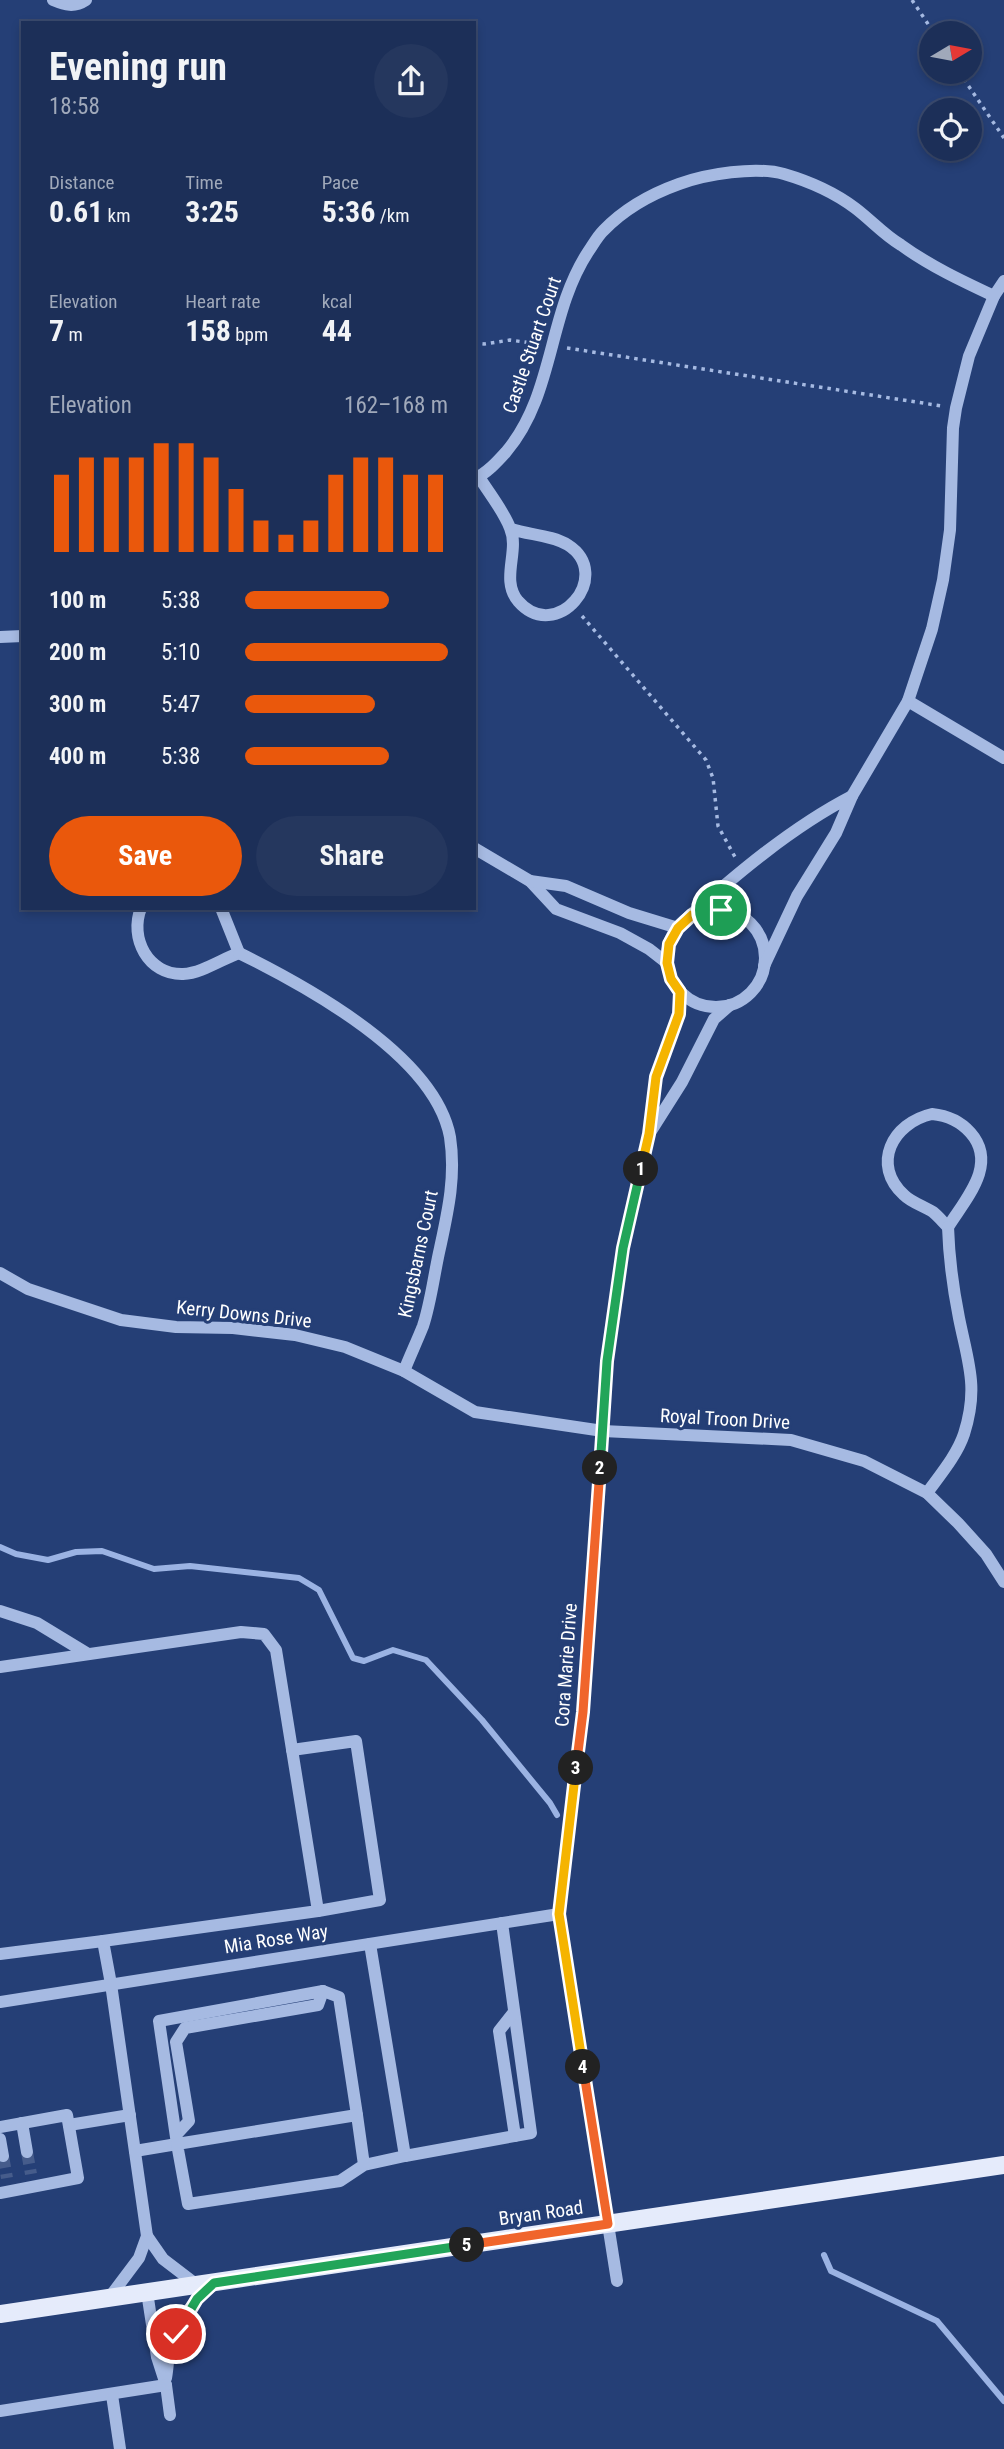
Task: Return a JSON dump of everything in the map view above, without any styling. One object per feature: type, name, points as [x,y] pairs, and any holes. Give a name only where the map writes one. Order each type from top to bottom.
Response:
[{"type":"main road","name":"Bryan Road","points":[[0,2314],[1004,2165]]},
{"type":"street","points":[[53,0],[68,6],[86,0]]},
{"type":"street","name":"Castle Stuart Court","points":[[477,478],[498,462],[521,434],[539,396],[566,297],[583,260],[602,231],[653,194],[691,180],[752,172],[781,173],[821,188],[855,208],[899,244],[946,274],[994,296]]},
{"type":"street","points":[[852,796],[819,813],[712,896],[681,924],[669,944],[667,963],[671,979],[680,992],[700,1005],[716,1007],[731,1005],[753,990],[796,896],[836,833],[852,796],[908,701],[932,629],[943,580],[950,530],[956,408],[969,356],[994,296],[1004,281]]},
{"type":"street","points":[[477,478],[511,529],[509,573],[517,599],[528,609],[548,615],[567,609],[575,603],[584,586],[584,568],[577,554],[559,541],[511,529]]},
{"type":"street","points":[[0,637],[21,635]]},
{"type":"street","points":[[908,701],[1004,758]]},
{"type":"street","points":[[476,849],[530,881],[556,909],[620,933],[649,949],[667,963]]},
{"type":"street","points":[[530,881],[566,886],[629,913],[681,924],[702,911],[731,912],[740,916],[760,937],[764,967]]},
{"type":"street","points":[[140,910],[136,925],[144,954],[168,972],[183,974],[239,953],[222,910]]},
{"type":"street","name":"Kingsbarns Court","points":[[239,953],[288,977],[363,1027],[416,1073],[431,1091],[442,1112],[453,1161],[452,1190],[423,1325],[404,1371]]},
{"type":"street","name":"Cora Marie Drive","points":[[617,2281],[559,1914],[583,1712],[607,1361],[623,1248],[649,1134],[656,1077],[679,1014],[680,992]]},
{"type":"street","name":"Cora Marie Drive","points":[[649,1134],[682,1082],[714,1019],[731,1005]]},
{"type":"street","points":[[927,1493],[963,1437],[971,1408],[973,1381],[953,1288],[948,1227],[979,1174],[981,1159],[978,1144],[971,1131],[953,1118],[932,1114],[917,1117],[904,1125],[894,1138],[889,1153],[889,1168],[894,1183],[904,1195],[932,1212],[948,1227]]},
{"type":"street","name":"Kerry Downs Drive","points":[[0,1273],[28,1289],[121,1320],[176,1327],[233,1328],[295,1335],[345,1347],[404,1371],[475,1412],[603,1431]]},
{"type":"street","name":"Royal Troon Drive","points":[[603,1431],[791,1440],[864,1461],[927,1493],[958,1522],[986,1554],[1004,1582]]},
{"type":"street","points":[[0,1611],[37,1623],[88,1654]]},
{"type":"street","points":[[0,1667],[241,1632],[264,1634],[276,1650],[318,1911]]},
{"type":"street","points":[[0,1954],[318,1911],[380,1900],[356,1741],[292,1751]]},
{"type":"street","name":"Mia Rose Way","points":[[0,2002],[559,1914]]},
{"type":"street","points":[[364,2165],[340,1997],[323,1991],[159,2021],[188,2204],[340,2181],[364,2165],[531,2133],[502,1923]]},
{"type":"street","points":[[103,1941],[147,2236],[163,2259],[206,2284],[170,2346],[166,2385]]},
{"type":"street","points":[[370,1944],[405,2156]]},
{"type":"street","points":[[177,2139],[189,2121],[176,2042],[185,2028],[318,2005],[323,1991]]},
{"type":"street","points":[[0,2127],[67,2115],[78,2178],[32,2181],[4,2193]]},
{"type":"street","points":[[69,2125],[130,2115]]},
{"type":"street","points":[[135,2151],[177,2139],[357,2115]]},
{"type":"street","points":[[22,2123],[27,2152]]},
{"type":"street","points":[[0,2139],[3,2156]]},
{"type":"street","points":[[4,2193],[7,2178]]},
{"type":"street","points":[[108,2298],[139,2258],[147,2236]]},
{"type":"street","points":[[147,2292],[157,2357],[166,2385],[170,2415]]},
{"type":"street","points":[[0,2412],[166,2385]]},
{"type":"street","points":[[112,2395],[120,2449]]},
{"type":"path","points":[[912,0],[926,21]]},
{"type":"path","points":[[967,84],[1004,138]]},
{"type":"path","points":[[476,343],[510,340],[541,345]]},
{"type":"path","points":[[567,348],[942,406]]},
{"type":"path","points":[[581,615],[706,760],[712,773],[718,826],[726,844],[740,863]]},
{"type":"waterway","points":[[0,1547],[16,1554],[48,1560],[76,1552],[102,1551],[154,1569],[190,1566],[299,1578],[319,1590],[353,1658],[364,1661],[393,1650],[426,1660],[482,1720],[557,1815]]},
{"type":"waterway","points":[[824,2255],[831,2271],[937,2321],[1004,2401]]},
{"type":"tunnel","points":[[27,2152],[31,2174]]},
{"type":"tunnel","points":[[3,2156],[7,2178]]},
{"type":"route","points":[[176,2334],[197,2299],[214,2283],[608,2224],[559,1914],[583,1712],[607,1361],[623,1248],[649,1134],[656,1077],[679,1014],[680,992],[671,979],[667,953],[673,935],[684,921],[702,911],[721,910]]}]
